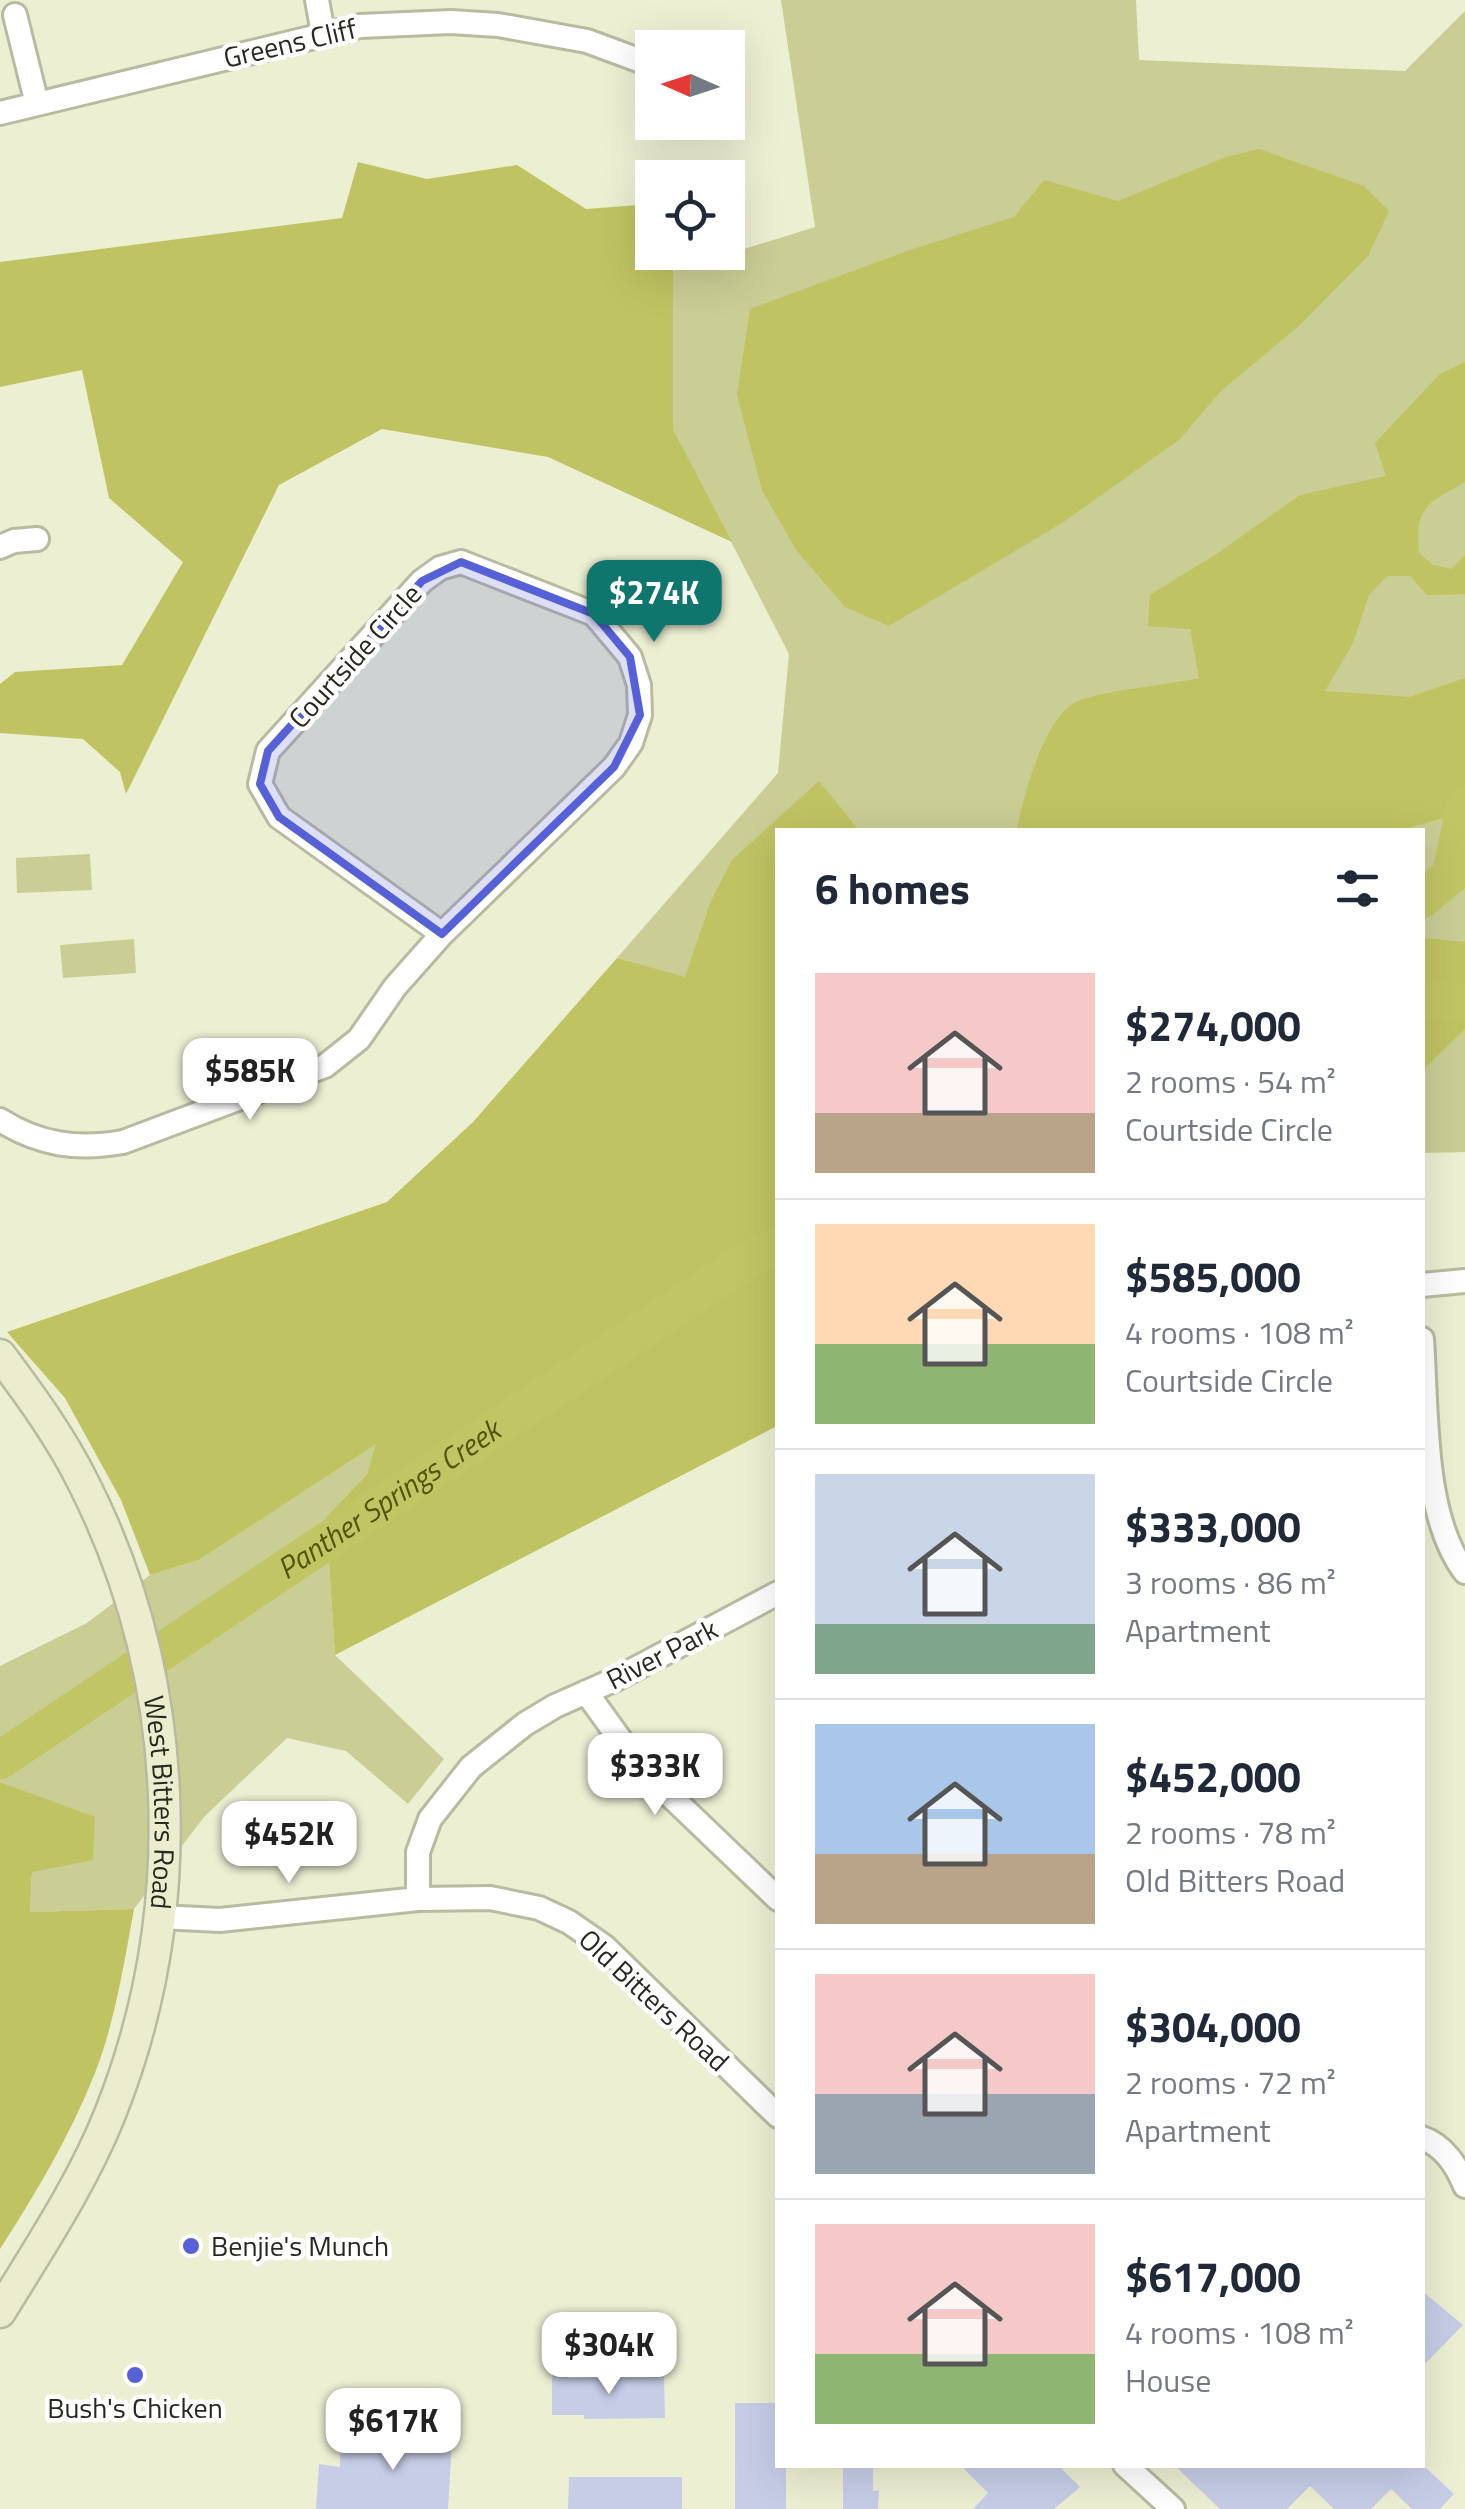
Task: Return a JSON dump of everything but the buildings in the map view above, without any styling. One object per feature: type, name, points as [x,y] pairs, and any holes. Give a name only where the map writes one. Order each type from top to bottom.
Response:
[{"type":"main road","name":"West Bitters Road","points":[[0,1355],[42,1412],[82,1479],[124,1578],[156,1702],[165,1780],[166,1859],[154,1964],[136,2040],[110,2114],[77,2186],[0,2312]]},
{"type":"street","points":[[317,0],[323,33]]},
{"type":"street","points":[[16,15],[37,104]]},
{"type":"street","name":"Greens Cliff","points":[[0,113],[360,26],[498,24],[586,41],[635,58]]},
{"type":"street","points":[[0,547],[38,539]]},
{"type":"street","name":"Courtside Circle","points":[[0,1120],[48,1143],[94,1147],[123,1142],[312,1072],[359,1039],[394,987],[442,934],[614,767],[631,743],[640,715],[640,685],[630,657],[594,614],[461,562],[440,568],[422,582],[268,751],[260,784],[279,817],[442,934]]},
{"type":"street","points":[[1425,1284],[1465,1281]]},
{"type":"street","points":[[1425,1377],[1434,1490],[1449,1542],[1464,1573]]},
{"type":"street","name":"River Park","points":[[418,1899],[418,1852],[430,1819],[471,1768],[525,1724],[775,1595]]},
{"type":"street","points":[[586,1692],[627,1750],[661,1787],[775,1897]]},
{"type":"street","name":"Old Bitters Road","points":[[160,1916],[220,1920],[418,1899],[490,1898],[538,1908],[570,1922],[605,1948],[775,2113]]},
{"type":"street","points":[[1425,2139],[1446,2154],[1465,2186]]},
{"type":"street","points":[[1128,2468],[1173,2509]]},
{"type":"highlighted area","points":[[461,562],[594,614],[630,657],[640,715],[614,767],[442,934],[279,817],[260,784],[268,751],[422,581]]},
{"type":"green space","points":[[781,0],[1136,0],[1139,60],[1405,71],[1465,11],[1465,1152],[1425,1153],[1425,828],[775,828],[775,833],[709,905],[685,978],[617,958],[778,773],[789,654],[673,429],[673,271],[745,270],[745,249],[815,227]]},
{"type":"green space","points":[[90,854],[92,890],[17,893],[16,858]]},
{"type":"green space","points":[[134,939],[136,973],[63,978],[60,945]]},
{"type":"green space","points":[[377,1443],[367,1474],[326,1517],[335,1655],[444,1759],[408,1804],[346,1751],[287,1738],[204,1817],[134,1909],[30,1912],[32,1872],[95,1818],[0,1782],[0,1666],[87,1623],[150,1575],[199,1560]]},
{"type":"shaded area","points":[[1259,149],[1364,186],[1389,211],[1368,256],[1300,325],[1221,391],[1179,440],[1062,523],[889,626],[845,607],[796,550],[762,490],[737,395],[750,309],[910,250],[1014,217],[1044,180],[1118,201],[1226,157]]},
{"type":"shaded area","points":[[358,162],[427,179],[517,165],[586,209],[635,205],[635,270],[673,271],[673,429],[732,542],[548,457],[382,429],[279,485],[126,794],[120,772],[83,739],[0,733],[0,684],[15,672],[122,665],[183,562],[109,498],[82,370],[0,387],[0,262],[342,218]]},
{"type":"shaded area","points":[[1465,362],[1465,482],[1426,508],[1419,525],[1419,553],[1433,565],[1452,569],[1465,555],[1465,594],[1427,595],[1410,576],[1387,576],[1369,595],[1353,643],[1325,691],[1409,697],[1465,678],[1465,843],[1444,818],[1407,828],[1017,828],[1037,758],[1066,709],[1105,693],[1199,678],[1190,629],[1148,626],[1150,595],[1300,495],[1386,476],[1375,443],[1440,374]]},
{"type":"shaded area","points":[[819,781],[857,828],[775,828],[775,1427],[335,1655],[326,1517],[367,1474],[376,1444],[199,1560],[150,1575],[121,1500],[65,1398],[7,1332],[387,1202],[473,1122],[617,958],[685,977],[709,905],[732,860]]},
{"type":"shaded area","points":[[1425,938],[1465,942],[1465,1029],[1425,1068]]},
{"type":"shaded area","points":[[0,1782],[95,1817],[93,1860],[32,1872],[30,1912],[134,1909],[123,1971],[95,2073],[52,2164],[0,2249]]},
{"type":"waterway","name":"Panther Springs Creek","points":[[1425,897],[1451,875],[1465,806]]},
{"type":"waterway","name":"Panther Springs Creek","points":[[1425,1001],[1465,1002]]},
{"type":"waterway","name":"Panther Springs Creek","points":[[0,1760],[741,1264],[775,1247]]},
{"type":"place","name":"Benjie's Munch","points":[[191,2246]]},
{"type":"place","name":"Bush's Chicken","points":[[135,2375]]}]
